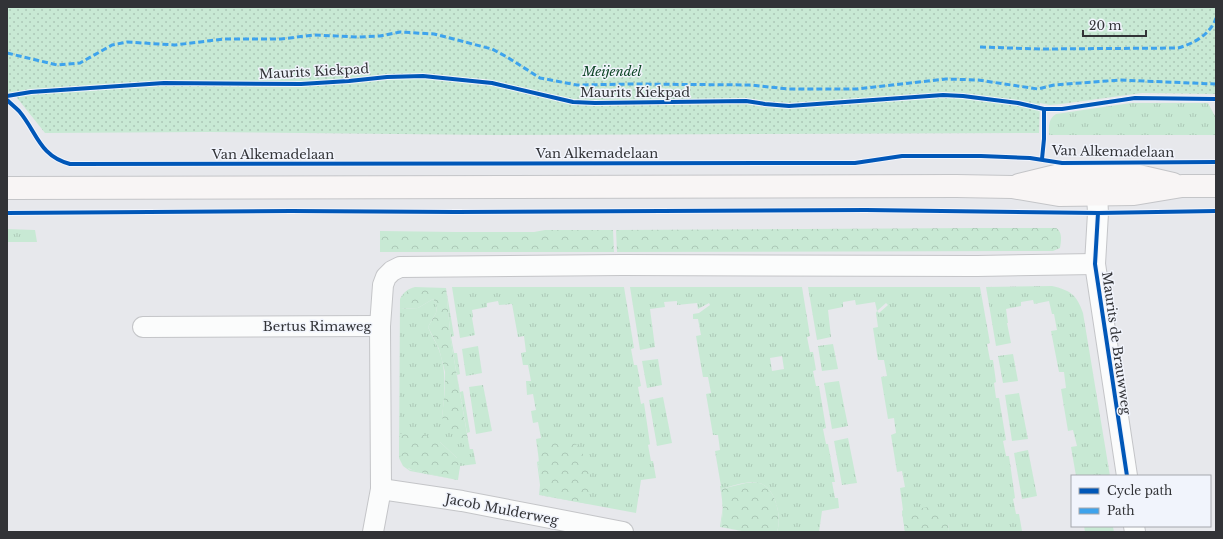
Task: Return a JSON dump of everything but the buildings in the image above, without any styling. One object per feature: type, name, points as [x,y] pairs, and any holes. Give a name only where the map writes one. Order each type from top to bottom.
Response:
[{"type":"main road","name":"Van Alkemadelaan","points":[[1012,187],[1060,175],[1089,174],[1134,175],[1182,186]]},
{"type":"main road","name":"Van Alkemadelaan","points":[[7,188],[1012,187],[1059,195],[1097,195],[1134,194],[1182,186],[1216,186]]},
{"type":"street","name":"Maurits de Brauwweg","points":[[1097,195],[1098,213],[1095,264],[1127,475]]},
{"type":"street","points":[[380,326],[382,284],[392,271],[400,267],[622,265],[977,266],[1095,264]]},
{"type":"street","name":"Bertus Rimaweg","points":[[143,327],[380,326],[381,489],[373,532]]},
{"type":"street","name":"Jacob Mulderweg","points":[[381,489],[454,499],[623,532]]},
{"type":"green space","name":"Meijendel","points":[[7,7],[1216,7],[1216,94],[1142,93],[1061,104],[1050,105],[1040,103],[1039,133],[492,135],[208,132],[45,133],[14,94],[7,94]]},
{"type":"green space","points":[[1131,103],[1208,103],[1216,118],[1216,135],[1049,135],[1050,120],[1056,114]]},
{"type":"green space","points":[[1056,228],[1061,234],[1060,248],[1053,251],[617,252],[616,230]]},
{"type":"green space","points":[[7,229],[35,230],[37,242],[7,242]]},
{"type":"green space","points":[[545,230],[613,230],[614,252],[380,252],[380,231],[534,232]]},
{"type":"green space","points":[[1052,286],[1064,289],[1072,294],[1078,302],[1083,313],[1110,475],[1076,475],[1071,447],[1077,446],[1073,430],[1068,431],[1061,389],[1066,388],[1064,372],[1059,372],[1051,331],[1057,330],[1054,314],[1052,314],[1049,301],[1034,304],[1033,300],[1021,302],[1021,306],[1006,309],[1011,343],[996,346],[986,287]]},
{"type":"green space","points":[[415,287],[446,288],[400,309],[418,308],[433,299],[437,305],[436,313],[428,327],[442,358],[444,391],[442,417],[470,450],[467,434],[470,449],[473,449],[476,464],[460,466],[458,480],[457,458],[440,442],[408,469],[452,479],[410,471],[403,466],[399,458],[400,299],[404,293]]},
{"type":"green space","points":[[452,287],[624,287],[634,348],[631,349],[634,365],[637,365],[641,386],[638,387],[641,404],[644,403],[650,444],[648,445],[656,478],[641,480],[636,513],[539,495],[540,485],[540,495],[589,503],[537,444],[538,457],[536,439],[541,438],[538,422],[533,423],[531,411],[536,410],[533,394],[527,395],[526,381],[531,381],[528,365],[523,365],[521,353],[526,352],[524,336],[518,337],[512,304],[499,305],[498,301],[487,303],[487,307],[472,310],[475,335],[460,338]]},
{"type":"green space","points":[[630,287],[802,287],[810,336],[807,337],[810,352],[813,352],[816,370],[813,371],[816,386],[819,386],[826,428],[823,429],[826,444],[828,444],[835,482],[832,482],[835,498],[838,498],[839,508],[822,511],[819,532],[777,532],[779,519],[776,504],[770,490],[759,483],[745,483],[721,489],[722,499],[715,451],[720,450],[718,435],[713,435],[706,394],[711,393],[708,377],[703,377],[696,336],[701,335],[698,319],[693,319],[693,314],[699,313],[710,305],[709,303],[698,309],[697,303],[677,305],[677,301],[664,302],[665,307],[650,309],[655,347],[640,350]],"holes":[[[782,356],[784,369],[772,371],[770,358]]]},
{"type":"green space","points":[[808,287],[980,287],[990,343],[987,344],[990,360],[993,360],[996,382],[994,383],[996,398],[999,398],[1006,440],[1003,441],[1006,456],[1009,456],[1015,498],[1013,499],[1016,514],[1019,514],[1022,531],[949,532],[948,523],[905,527],[905,532],[900,488],[905,487],[902,471],[897,472],[891,435],[896,433],[894,418],[888,419],[881,377],[887,376],[884,360],[878,360],[873,328],[878,327],[875,302],[856,305],[855,300],[843,302],[843,307],[828,310],[831,337],[817,340]],"holes":[[[886,303],[888,305],[879,313],[877,311]]]},
{"type":"green space","points":[[446,288],[454,336],[451,337],[454,353],[457,353],[460,374],[457,375],[460,392],[463,391],[470,432],[467,433],[451,342]]},
{"type":"green space","points":[[446,288],[451,342],[470,451],[446,427],[442,417],[445,372],[439,349],[428,327],[436,313],[437,305],[433,299],[418,308],[400,309],[402,297],[411,289]]},
{"type":"green space","points":[[833,344],[838,369],[822,371],[818,346]]},
{"type":"green space","points":[[478,346],[482,373],[466,376],[462,349]]},
{"type":"green space","points":[[1013,354],[1018,381],[1003,383],[998,356]]},
{"type":"green space","points":[[658,359],[662,385],[647,388],[642,361]]},
{"type":"green space","points":[[839,381],[848,426],[832,429],[824,383]]},
{"type":"green space","points":[[483,385],[492,431],[476,434],[469,387]]},
{"type":"green space","points":[[1019,393],[1028,439],[1012,441],[1005,395]]},
{"type":"green space","points":[[663,397],[672,443],[657,446],[649,400]]},
{"type":"green space","points":[[417,431],[440,442],[457,458],[460,466],[457,480],[415,471],[405,465],[400,456],[400,434]]},
{"type":"green space","points":[[559,438],[576,444],[584,456],[590,472],[589,504],[540,495],[537,444]]},
{"type":"green space","points":[[848,438],[857,483],[842,485],[834,441]]},
{"type":"green space","points":[[1028,450],[1037,496],[1022,499],[1014,453]]},
{"type":"green space","points":[[539,461],[540,485],[537,462]]},
{"type":"green space","points":[[746,483],[759,483],[770,490],[778,511],[779,519],[777,532],[747,532],[721,527],[723,510],[721,489]]},
{"type":"green space","points":[[929,507],[942,511],[948,523],[949,532],[905,532],[902,511]]},
{"type":"green space","points":[[723,508],[721,527],[747,532],[720,527]]},
{"type":"green space","points":[[1084,527],[1113,527],[1114,532],[1085,532]]},
{"type":"marked path","points":[[980,47],[1041,49],[1178,48],[1201,38],[1214,24],[1216,18]]},
{"type":"marked path","points":[[7,53],[57,65],[80,63],[112,45],[127,42],[175,45],[224,39],[281,39],[314,35],[358,37],[380,36],[400,32],[434,34],[492,49],[540,78],[577,85],[751,85],[788,89],[857,89],[946,79],[978,80],[1038,89],[1054,85],[1120,80],[1216,84]]},
{"type":"cycle path","name":"Maurits Kiekpad","points":[[7,96],[31,92],[164,83],[301,84],[387,77],[423,76],[492,83],[573,102],[595,103],[746,101],[789,106],[943,95],[1018,103],[1044,109],[1062,109],[1135,98],[1216,99]]},
{"type":"cycle path","points":[[7,100],[19,111],[45,149],[51,155],[70,164],[855,163],[902,156],[981,156],[1030,158],[1062,163],[1216,162]]},
{"type":"cycle path","points":[[1042,159],[1044,109]]},
{"type":"cycle path","points":[[7,213],[866,210],[1098,213],[1216,211]]},
{"type":"cycle path","points":[[1098,213],[1095,264],[1127,475]]}]
